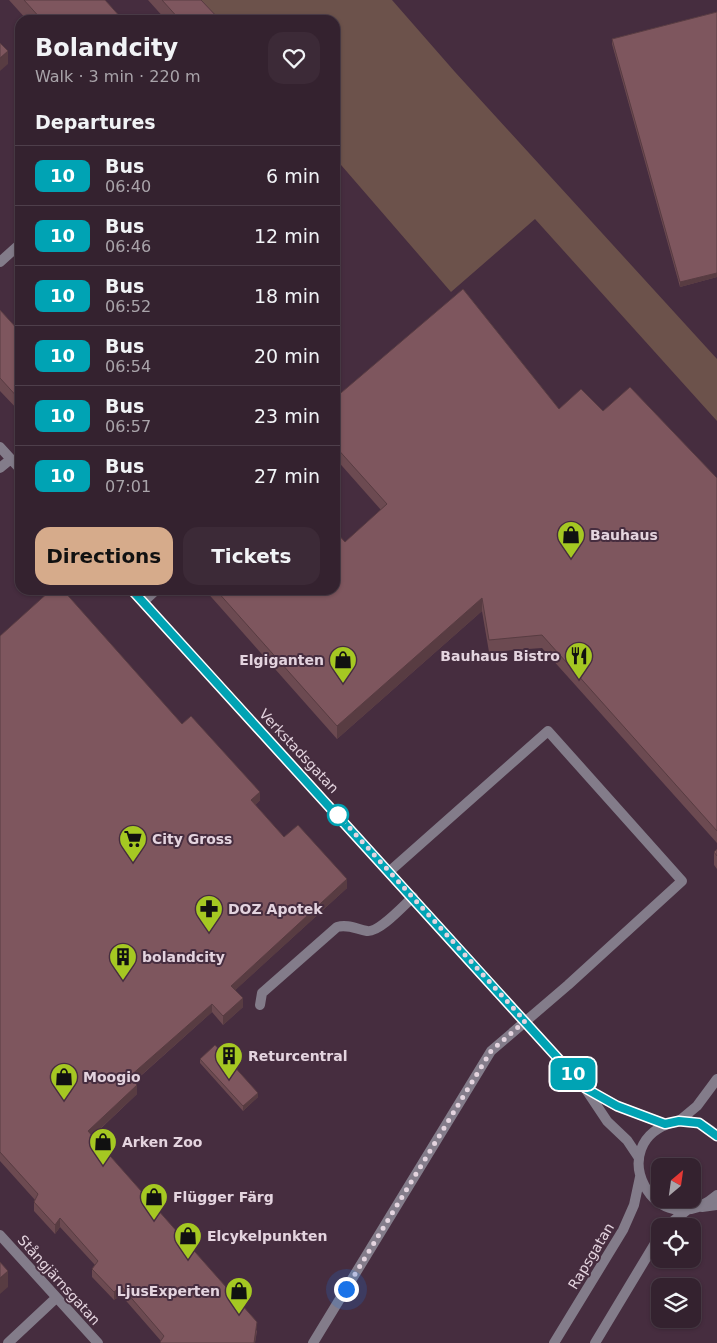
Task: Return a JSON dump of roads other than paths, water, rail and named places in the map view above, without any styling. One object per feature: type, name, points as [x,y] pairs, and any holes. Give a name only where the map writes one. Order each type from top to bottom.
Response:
[{"type":"street","points":[[0,262],[15,248]]},
{"type":"street","points":[[0,447],[15,463]]},
{"type":"street","points":[[0,468],[11,458]]},
{"type":"street","name":"Verkstadsgatan","points":[[137,595],[390,871],[585,1088],[607,1121],[626,1140],[639,1158]]},
{"type":"street","points":[[143,602],[151,595]]},
{"type":"street","points":[[313,1343],[491,1051],[682,881],[548,731],[390,871]]},
{"type":"street","points":[[260,1005],[259,1000],[262,993],[337,927],[344,925],[370,931],[379,928],[413,897]]},
{"type":"street","points":[[679,1121],[697,1106],[717,1079]]},
{"type":"street","name":"Verkstadsgatan","points":[[585,1088],[617,1106],[665,1124]]},
{"type":"street","points":[[639,1158],[644,1143],[653,1132],[665,1124],[679,1121],[699,1123],[717,1136]]},
{"type":"street","name":"Rapsgatan","points":[[554,1343],[623,1230],[634,1205],[640,1177],[639,1158]]},
{"type":"street","points":[[640,1177],[646,1190],[660,1204],[668,1208],[687,1210],[717,1205]]},
{"type":"street","points":[[702,1206],[717,1195]]},
{"type":"street","points":[[677,1218],[687,1210]]},
{"type":"street","name":"Stångjärnsgatan","points":[[0,1235],[98,1343]]},
{"type":"street","points":[[595,1343],[651,1250]]},
{"type":"street","points":[[8,1343],[56,1298]]},
{"type":"place","name":"Bauhaus","points":[[571,559]]},
{"type":"place","name":"Bauhaus Bistro","points":[[579,680]]},
{"type":"place","name":"Elgiganten","points":[[343,684]]},
{"type":"place","name":"City Gross","points":[[133,863]]},
{"type":"place","name":"DOZ Apotek","points":[[209,933]]},
{"type":"place","name":"bolandcity","points":[[123,981]]},
{"type":"place","name":"Returcentral","points":[[229,1080]]},
{"type":"place","name":"Moogio","points":[[64,1101]]},
{"type":"place","name":"Arken Zoo","points":[[103,1166]]},
{"type":"place","name":"Flügger Färg","points":[[154,1221]]},
{"type":"place","name":"Elcykelpunkten","points":[[188,1260]]},
{"type":"place","name":"LjusExperten","points":[[239,1315]]}]
